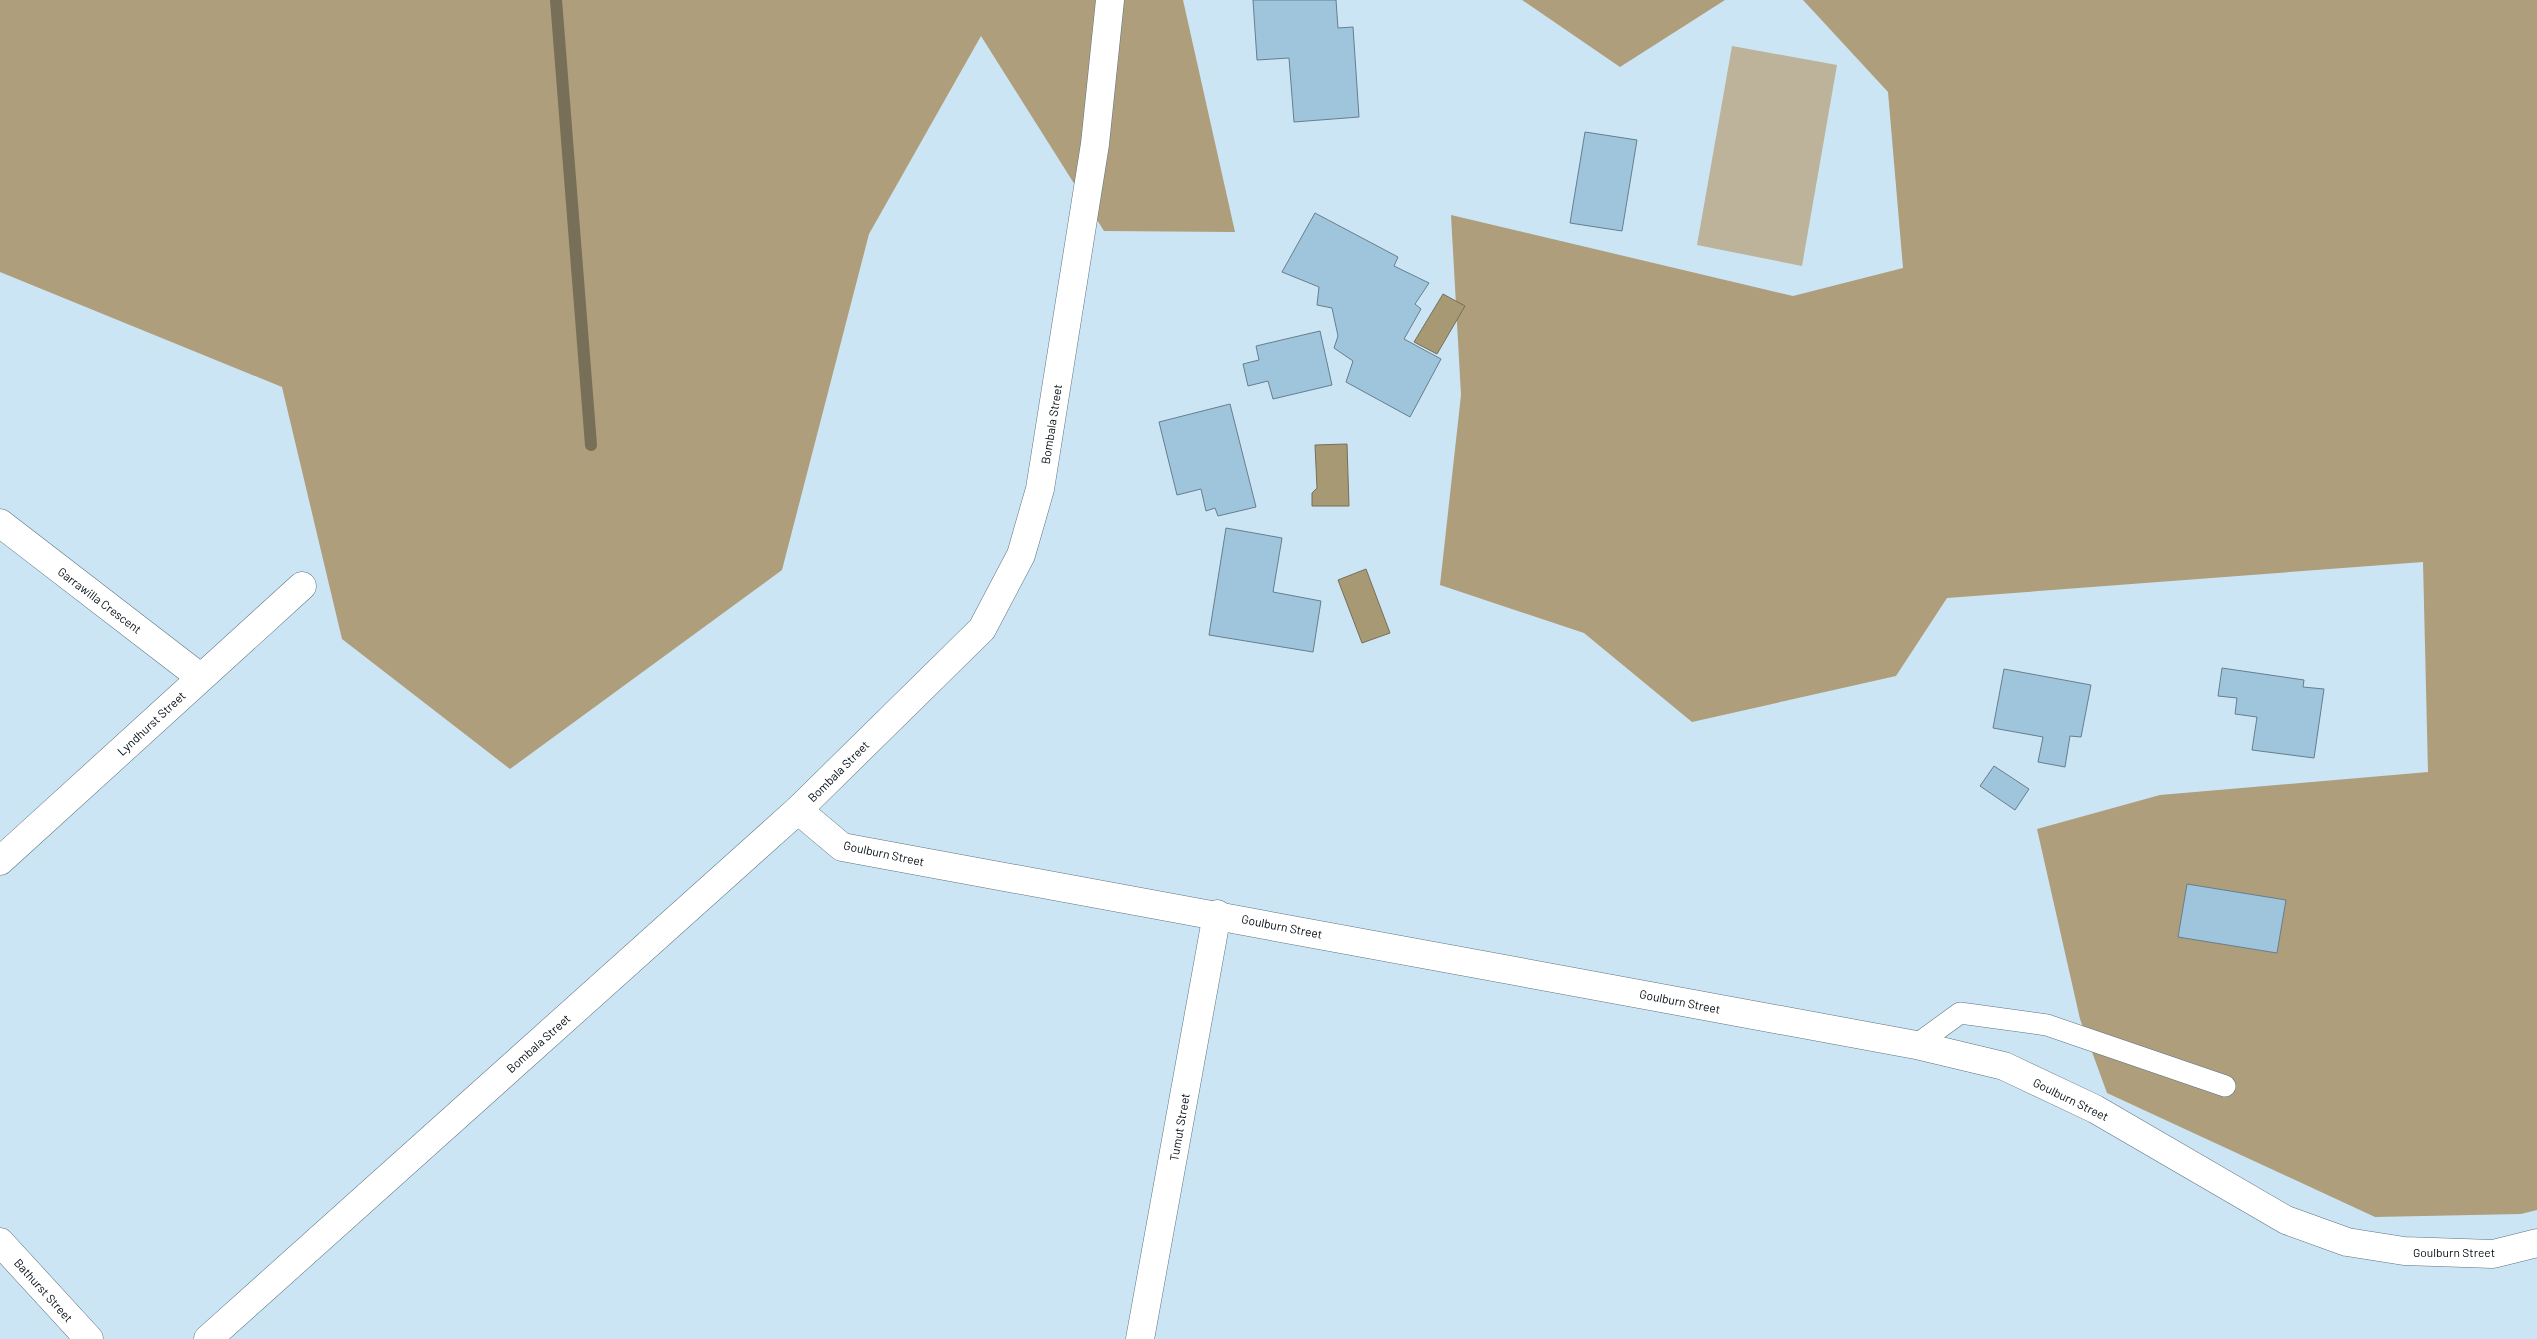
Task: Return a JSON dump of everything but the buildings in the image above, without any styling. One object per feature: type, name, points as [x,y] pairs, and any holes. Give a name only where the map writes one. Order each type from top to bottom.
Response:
[{"type":"street","name":"Bombala Street","points":[[208,1339],[798,810],[982,629],[1021,555],[1040,489],[1094,144],[1110,0]]},
{"type":"street","name":"Garrawilla Crescent","points":[[0,524],[200,677]]},
{"type":"street","name":"Lyndhurst Street","points":[[0,861],[302,586]]},
{"type":"street","name":"Goulburn Street","points":[[798,810],[842,847],[1217,914],[1916,1045],[2004,1066],[2095,1109],[2286,1220],[2347,1242],[2404,1251],[2493,1254],[2537,1243]]},
{"type":"street","name":"Tumut Street","points":[[1140,1339],[1217,914]]},
{"type":"street","name":"Bathurst Street","points":[[0,1242],[89,1339]]},
{"type":"lane","points":[[1916,1045],[1960,1013],[2047,1025],[2225,1086]]},
{"type":"shaded area","points":[[0,0],[1183,0],[1235,232],[1104,231],[981,36],[869,234],[782,570],[510,769],[342,639],[282,387],[0,272]]},
{"type":"shaded area","points":[[1522,0],[1725,0],[1620,67]]},
{"type":"shaded area","points":[[1803,0],[2537,0],[2537,1210],[2521,1214],[2375,1217],[2107,1093],[2080,1019],[2037,829],[2160,795],[2428,772],[2423,562],[1947,598],[1896,676],[1692,722],[1584,633],[1440,585],[1461,395],[1451,215],[1793,296],[1903,268],[1888,92]]},
{"type":"shaded area","points":[[1732,46],[1837,65],[1802,266],[1697,245]]},
{"type":"shaded area","points":[[1443,294],[1465,306],[1437,354],[1414,342]]},
{"type":"shaded area","points":[[1347,444],[1349,506],[1312,506],[1312,493],[1317,488],[1315,445]]},
{"type":"shaded area","points":[[1366,569],[1390,633],[1362,643],[1338,580]]},
{"type":"waterway","points":[[556,0],[591,445]]}]
